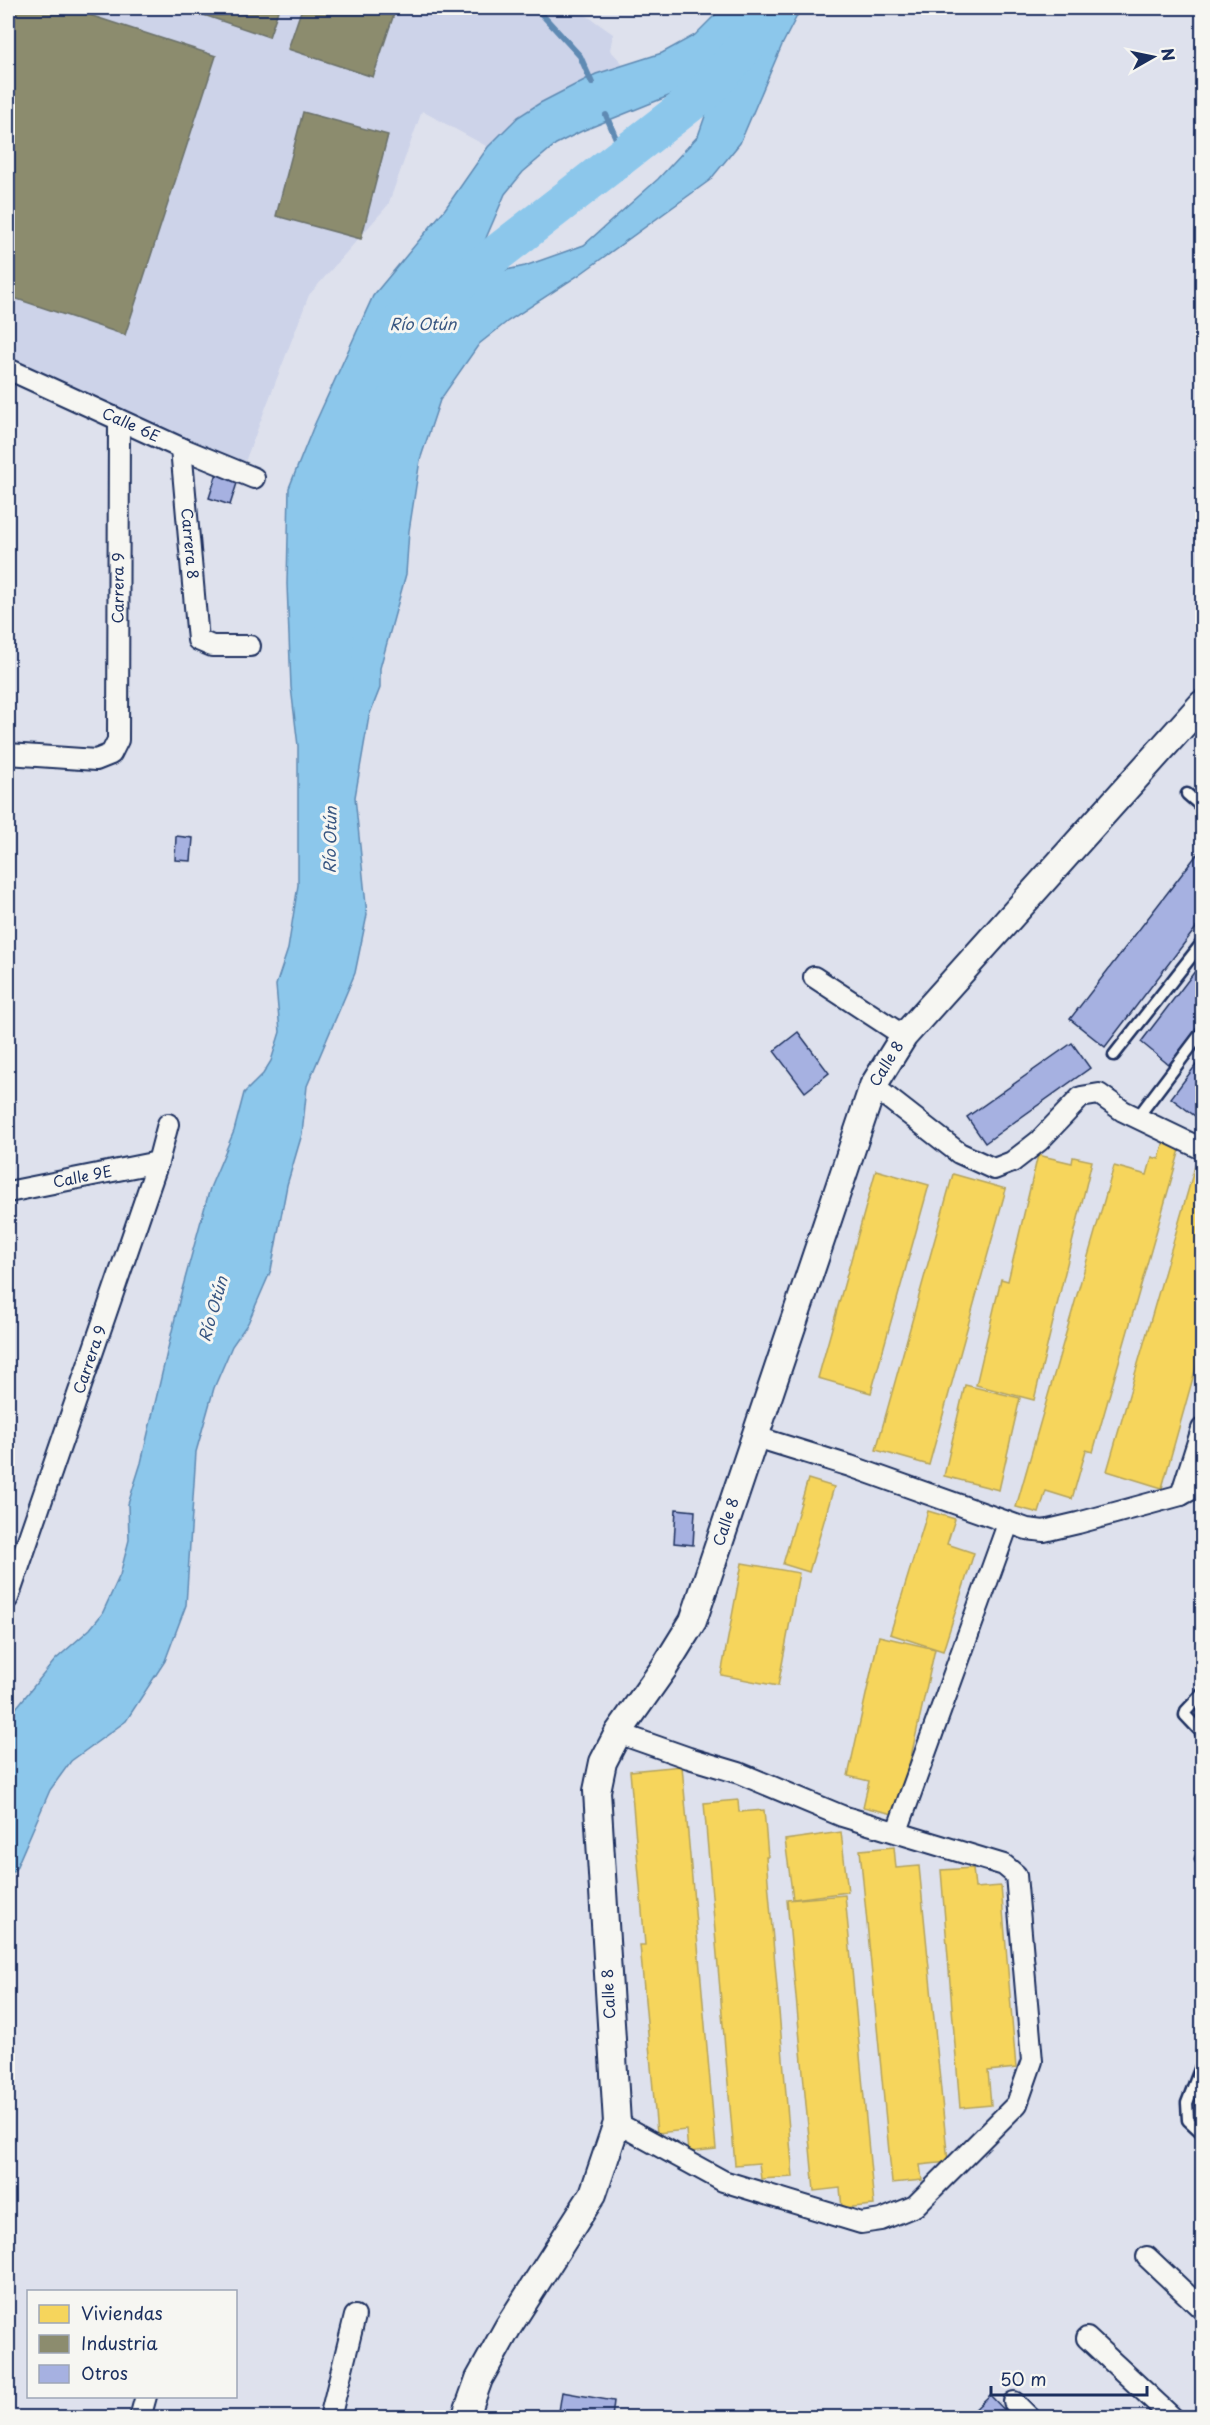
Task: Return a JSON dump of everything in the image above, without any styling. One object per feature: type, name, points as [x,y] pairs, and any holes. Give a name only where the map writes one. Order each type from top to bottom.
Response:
[{"type":"street","name":"Calle 6E","points":[[8,369],[181,448],[254,478]]},
{"type":"street","name":"Carrera 9","points":[[8,754],[96,760],[111,754],[118,740],[119,420]]},
{"type":"street","name":"Carrera 8","points":[[181,448],[198,640],[212,646],[250,646]]},
{"type":"street","name":"Calle 8","points":[[465,2418],[479,2379],[502,2337],[593,2194],[617,2123],[597,1791],[603,1761],[618,1732],[664,1668],[693,1621],[753,1437],[873,1086],[904,1036],[1203,704]]},
{"type":"street","points":[[814,977],[904,1036]]},
{"type":"street","points":[[873,1086],[959,1154],[994,1169],[1012,1162],[1039,1141],[1081,1096],[1099,1095],[1123,1112],[1203,1149]]},
{"type":"street","name":"Carrera 9","points":[[8,1594],[158,1162],[168,1124]]},
{"type":"street","name":"Calle 9E","points":[[8,1192],[158,1162]]},
{"type":"street","points":[[1180,1495],[1203,1429]]},
{"type":"street","points":[[753,1437],[914,1488],[1008,1524],[1044,1531],[1180,1495],[1203,1484]]},
{"type":"street","points":[[897,1831],[1008,1524]]},
{"type":"street","points":[[617,2123],[723,2181],[861,2223],[881,2220],[915,2206],[1017,2104],[1032,2061],[1016,1875],[1004,1865],[842,1816],[739,1773],[689,1758],[618,1732]]},
{"type":"street","points":[[1148,2257],[1203,2309]]},
{"type":"street","points":[[330,2418],[355,2316]]},
{"type":"street","points":[[1086,2338],[1173,2418]]},
{"type":"street","points":[[140,2418],[146,2398]]},
{"type":"street","points":[[1014,2402],[1030,2418]]},
{"type":"lane","points":[[1187,794],[1203,807]]},
{"type":"lane","points":[[1114,1055],[1203,943]]},
{"type":"lane","points":[[1137,1118],[1203,1032]]},
{"type":"lane","points":[[1203,1694],[1186,1711],[1185,1715],[1203,1733]]},
{"type":"lane","points":[[1203,2064],[1188,2103],[1188,2120],[1203,2133]]},
{"type":"shaded area","points":[[8,8],[576,8],[613,34],[610,50],[623,64],[596,74],[540,103],[518,117],[488,147],[422,111],[388,205],[309,295],[241,472],[8,369]]},
{"type":"water","name":"Río Otún","points":[[722,8],[801,8],[782,45],[740,143],[710,180],[579,275],[508,321],[479,344],[440,400],[420,460],[409,531],[406,574],[380,668],[380,688],[369,716],[355,797],[367,915],[355,973],[307,1086],[302,1134],[287,1185],[271,1270],[248,1323],[232,1346],[214,1388],[196,1452],[186,1605],[165,1661],[126,1721],[71,1761],[50,1790],[16,1868],[8,1878],[8,1718],[55,1660],[90,1629],[102,1614],[120,1575],[129,1540],[128,1504],[141,1463],[180,1297],[210,1188],[234,1131],[244,1093],[263,1074],[271,1061],[280,1032],[276,985],[288,949],[298,885],[298,746],[291,687],[287,584],[289,488],[313,428],[373,296],[445,209],[488,147],[518,117],[540,103],[596,74],[662,53],[695,35]],"holes":[[[701,83],[711,99],[698,136],[658,179],[584,245],[525,266],[464,279],[486,238],[505,194],[523,172],[556,144],[582,131]],[[357,385],[364,385],[359,468],[352,521],[351,559],[342,623],[332,638],[322,629],[323,541],[337,435]]]},
{"type":"building: Viviendas","points":[[1164,1141],[1181,1146],[1093,1452],[1086,1450],[1072,1499],[1046,1491],[1039,1513],[1016,1507],[1114,1166],[1147,1175],[1152,1157],[1159,1159]]},
{"type":"building: Viviendas","points":[[1038,1155],[1072,1163],[1073,1157],[1092,1161],[1034,1400],[976,1385],[1001,1279],[1008,1281]]},
{"type":"building: Viviendas","points":[[1196,1163],[1202,1165],[1202,1346],[1162,1488],[1107,1471]]},
{"type":"building: Viviendas","points":[[876,1170],[929,1185],[871,1393],[818,1378]]},
{"type":"building: Viviendas","points":[[953,1174],[1006,1189],[929,1465],[876,1450]]},
{"type":"building: Viviendas","points":[[965,1385],[1020,1398],[999,1490],[944,1476]]},
{"type":"building: Viviendas","points":[[808,1479],[834,1487],[809,1572],[783,1564]]},
{"type":"building: Viviendas","points":[[928,1511],[955,1519],[947,1544],[974,1553],[943,1651],[890,1634]]},
{"type":"building: Viviendas","points":[[742,1563],[799,1573],[778,1686],[721,1675]]},
{"type":"building: Viviendas","points":[[879,1636],[935,1649],[898,1815],[863,1807],[869,1781],[848,1776]]},
{"type":"building: Viviendas","points":[[682,1766],[716,2149],[688,2152],[686,2130],[657,2133],[640,1945],[645,1945],[630,1771]]},
{"type":"building: Viviendas","points":[[738,1800],[739,1812],[764,1810],[793,2177],[761,2179],[759,2163],[735,2165],[704,1803]]},
{"type":"building: Viviendas","points":[[841,1832],[848,1892],[793,1899],[785,1840]]},
{"type":"building: Viviendas","points":[[894,1847],[896,1868],[919,1866],[948,2162],[920,2165],[922,2180],[892,2183],[860,1850]]},
{"type":"building: Viviendas","points":[[973,1868],[975,1888],[1001,1886],[1016,2068],[988,2071],[991,2105],[960,2108],[941,1870]]},
{"type":"building: Viviendas","points":[[845,1895],[874,2205],[842,2208],[840,2188],[814,2191],[787,1900]]},
{"type":"building: Industria","points":[[8,8],[68,8],[216,56],[125,335],[8,296]]},
{"type":"building: Industria","points":[[183,8],[279,8],[269,37]]},
{"type":"building: Industria","points":[[302,8],[374,8],[394,14],[373,77],[288,49]]},
{"type":"building: Industria","points":[[303,112],[388,135],[361,239],[276,216]]},
{"type":"building: Otros","points":[[217,473],[238,480],[230,505],[209,498]]},
{"type":"building: Otros","points":[[176,836],[193,838],[191,861],[175,860]]},
{"type":"building: Otros","points":[[1202,848],[1202,920],[1105,1047],[1070,1019]]},
{"type":"building: Otros","points":[[1202,962],[1202,1022],[1169,1065],[1141,1042]]},
{"type":"building: Otros","points":[[798,1032],[829,1073],[805,1092],[774,1051]]},
{"type":"building: Otros","points":[[1072,1043],[1090,1068],[985,1143],[967,1117]]},
{"type":"building: Otros","points":[[1202,1057],[1202,1115],[1199,1119],[1171,1098]]},
{"type":"building: Otros","points":[[676,1509],[695,1511],[693,1545],[674,1543]]},
{"type":"building: Otros","points":[[562,2392],[614,2401],[612,2418],[558,2418]]},
{"type":"building: Otros","points":[[990,2395],[1012,2418],[966,2418]]},
{"type":"waterway","points":[[536,8],[580,56],[592,83]]},
{"type":"waterway","name":"Río Otún","points":[[333,687],[337,537],[344,472],[361,383],[402,320],[464,279],[706,91],[748,44],[766,8]]},
{"type":"waterway","points":[[606,115],[623,155]]}]
